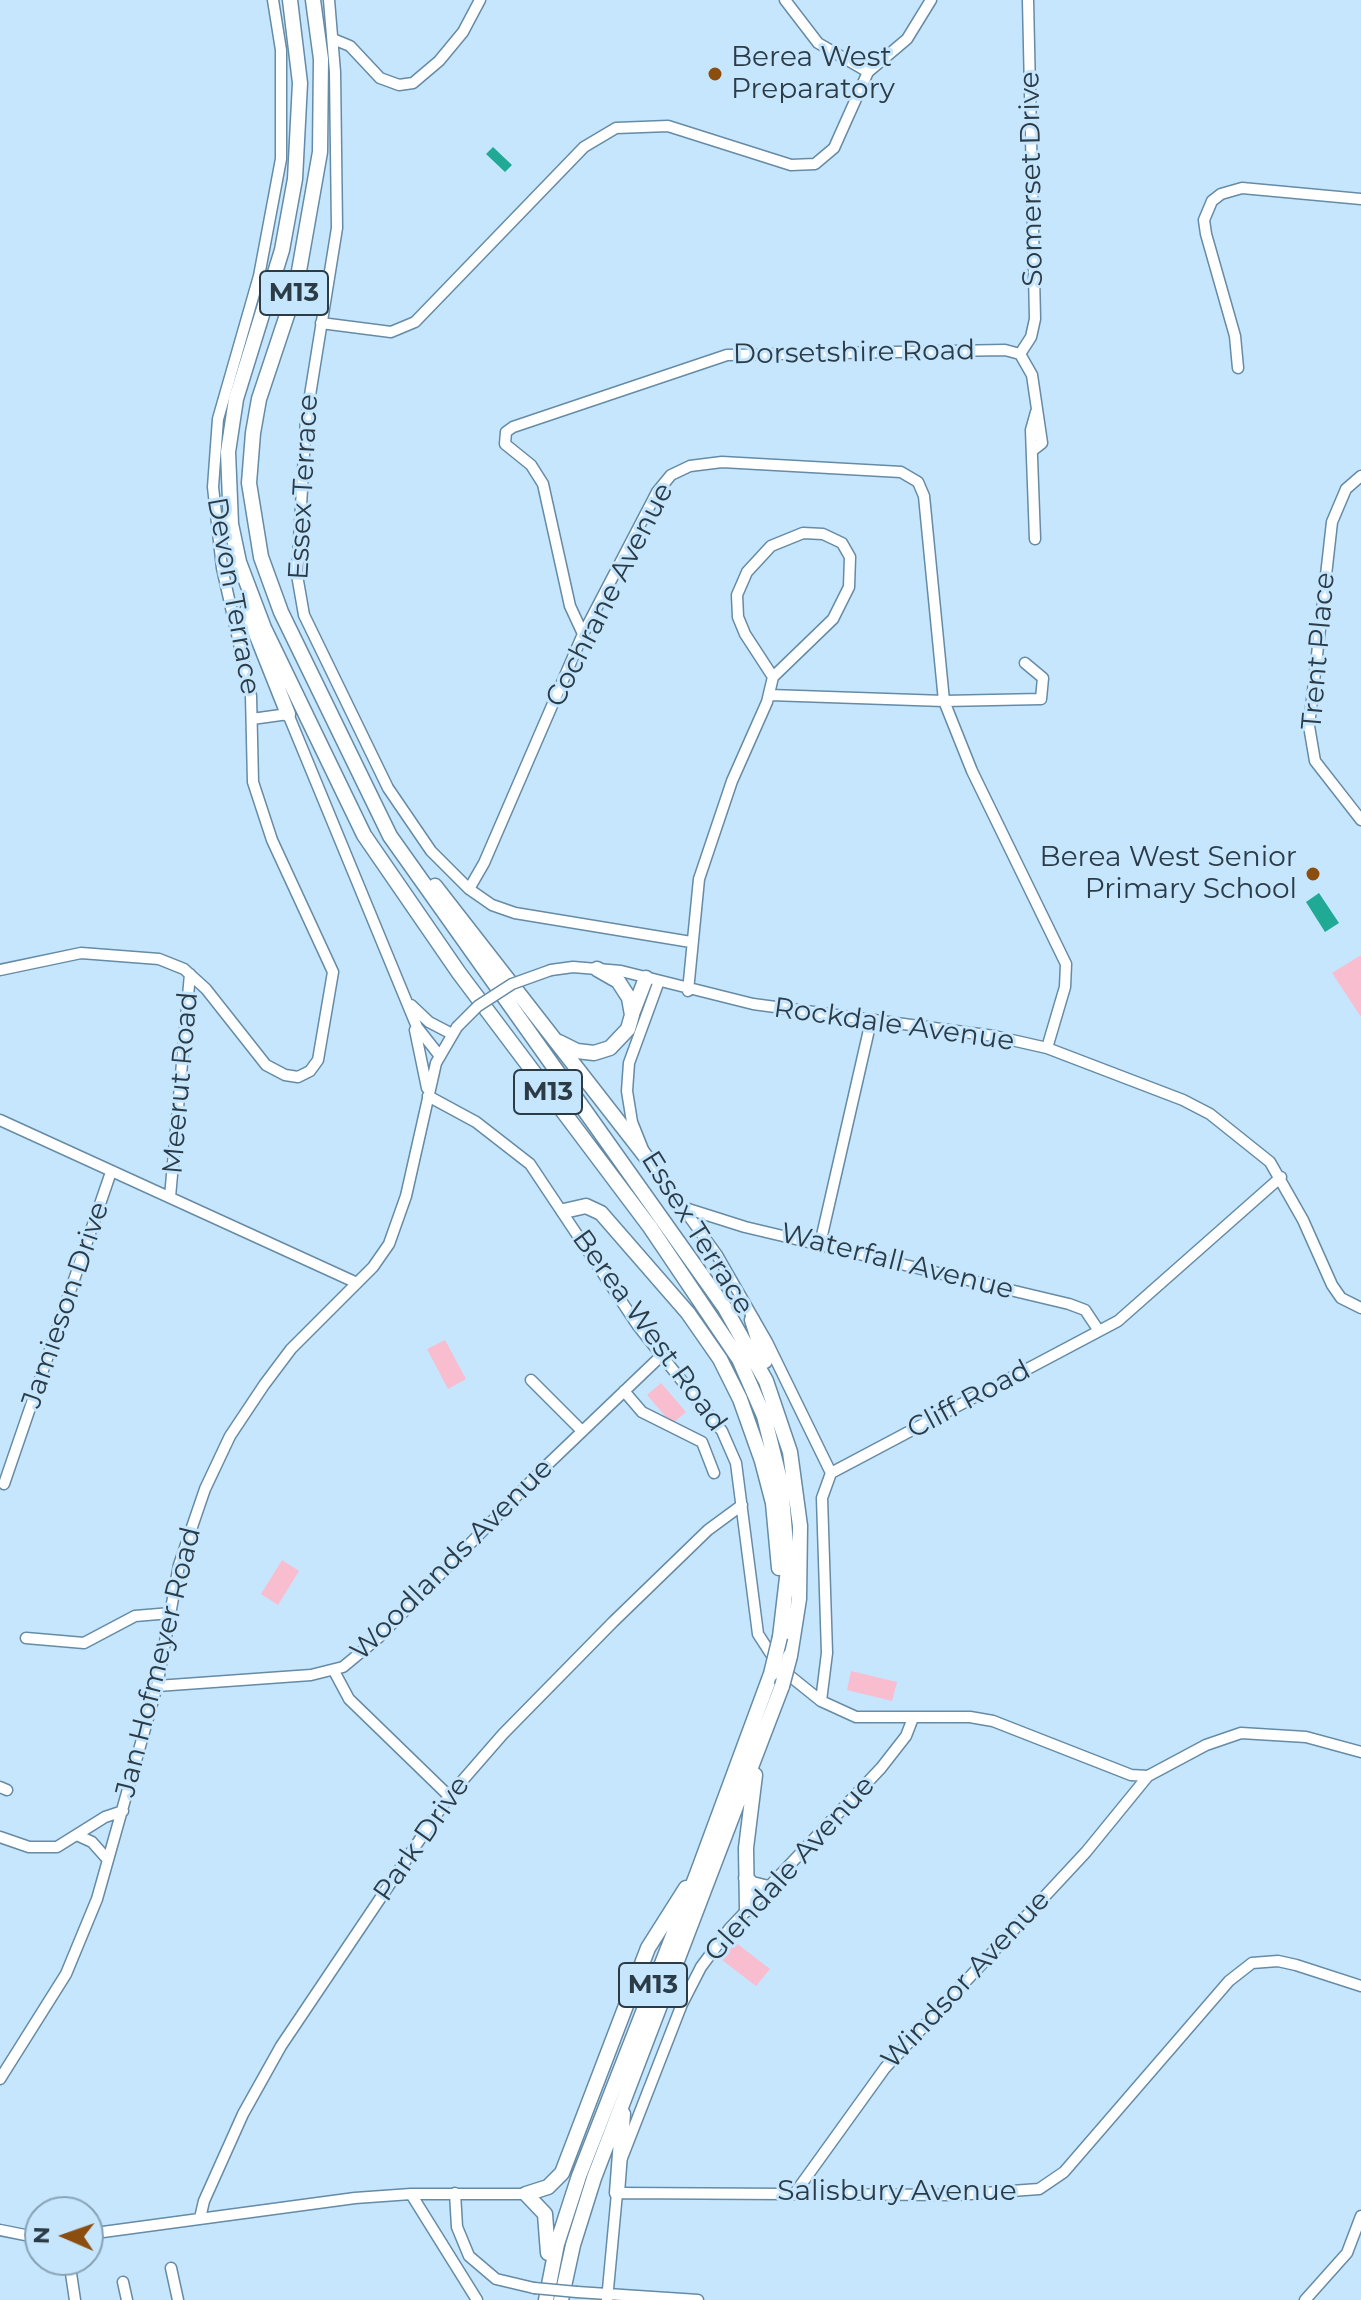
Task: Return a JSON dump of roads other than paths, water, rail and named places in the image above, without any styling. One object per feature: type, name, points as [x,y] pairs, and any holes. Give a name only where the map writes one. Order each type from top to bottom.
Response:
[{"type":"highway","name":"M13","points":[[290,0],[300,83],[295,179],[282,250],[236,399],[227,482],[233,538],[250,594],[364,835],[459,973],[686,1277],[739,1359],[764,1416],[781,1484],[787,1554],[783,1616],[771,1674],[579,2176],[540,2296]]},
{"type":"highway","name":"M13","points":[[313,0],[322,83],[319,164],[296,288],[259,399],[253,433],[251,506],[261,557],[281,612],[374,805],[413,870],[686,1252],[747,1343],[766,1381],[790,1452],[800,1526],[799,1599],[782,1686],[624,2099],[576,2235],[561,2300]]},
{"type":"highway","points":[[227,482],[225,512],[231,561],[288,714]]},
{"type":"highway","points":[[374,805],[646,1157]]},
{"type":"highway","points":[[597,969],[622,986],[632,1015]]},
{"type":"highway","points":[[555,1040],[577,1051],[602,1051],[622,1039],[652,980]]},
{"type":"highway","points":[[564,1211],[586,1206],[601,1213],[688,1313],[720,1359],[747,1417],[769,1486],[783,1616]]},
{"type":"highway","points":[[752,1320],[794,1445],[801,1495],[800,1526]]},
{"type":"highway","points":[[747,1909],[746,1878],[755,1762]]},
{"type":"highway","points":[[526,2194],[548,2187],[562,2173],[648,1948],[663,1920],[697,1874]]},
{"type":"highway","points":[[746,1878],[752,1884],[768,1888]]},
{"type":"highway","points":[[617,2193],[624,2099]]},
{"type":"highway","points":[[526,2194],[542,2208],[549,2230],[540,2296]]},
{"type":"street","name":"Devon Terrace","points":[[190,974],[206,989],[259,1058],[276,1071],[292,1077],[305,1075],[315,1066],[332,993],[331,966],[285,870],[256,791],[250,749],[251,696],[220,553],[214,454],[228,376],[265,248],[281,159],[281,50],[273,0]]},
{"type":"street","name":"Essex Terrace","points":[[329,0],[333,39],[337,228],[306,420],[297,575],[300,602],[393,798],[431,851],[469,889],[492,905],[515,913],[691,942]]},
{"type":"street","points":[[333,39],[350,46],[380,78],[399,85],[413,83],[447,52],[463,32],[480,0]]},
{"type":"street","points":[[785,0],[818,43],[868,72]]},
{"type":"street","points":[[321,323],[375,332],[398,330],[415,322],[584,147],[616,128],[668,126],[791,165],[815,164],[834,148],[868,72],[907,39],[931,0]]},
{"type":"street","name":"Somerset Drive","points":[[1020,354],[1031,337],[1035,319],[1028,0]]},
{"type":"street","points":[[1238,368],[1235,336],[1206,234],[1204,220],[1212,201],[1231,189],[1242,188],[1361,199]]},
{"type":"street","name":"Dorsetshire Road","points":[[583,634],[570,606],[543,484],[531,465],[508,448],[504,438],[513,427],[727,355],[1005,350],[1020,354]]},
{"type":"street","points":[[1020,354],[1032,375],[1042,443],[1033,450],[1035,539]]},
{"type":"street","name":"Cochrane Avenue","points":[[469,889],[484,863],[583,634],[657,492],[677,471],[722,462],[878,468],[907,474],[918,482],[924,496],[944,701]]},
{"type":"street","name":"Trent Place","points":[[1361,476],[1346,489],[1332,522],[1309,726],[1315,761],[1361,820]]},
{"type":"street","points":[[688,991],[695,896],[705,859],[732,781],[770,695],[773,677],[833,619],[842,606],[852,569],[850,557],[836,537],[803,533],[777,542],[740,584],[738,617],[773,677]]},
{"type":"street","points":[[770,695],[944,701],[1041,699],[1043,678],[1025,663]]},
{"type":"street","points":[[944,701],[972,771],[1066,964],[1065,987],[1047,1048]]},
{"type":"street","points":[[252,719],[288,714],[406,1001],[421,1033],[439,1055]]},
{"type":"street","name":"Meerut Road","points":[[0,970],[61,955],[102,952],[159,959],[190,974],[170,1197]]},
{"type":"street","name":"Rockdale Avenue","points":[[428,1096],[439,1055],[454,1030],[478,1006],[512,984],[551,970],[597,969],[753,1004],[963,1030],[1047,1048],[1183,1100],[1210,1114],[1255,1147],[1281,1177],[1332,1285],[1341,1298],[1361,1308]]},
{"type":"street","name":"Essex Terrace","points":[[652,980],[626,1081],[632,1122],[646,1157],[721,1263],[781,1369],[831,1473]]},
{"type":"street","points":[[406,1001],[429,1022],[454,1030]]},
{"type":"street","points":[[406,1001],[428,1096]]},
{"type":"street","points":[[820,1244],[871,1021]]},
{"type":"street","name":"Berea West Road","points":[[428,1096],[476,1122],[519,1152],[564,1211],[661,1356],[728,1440],[736,1463],[758,1634],[780,1668],[821,1701],[849,1716],[970,1717],[993,1721],[1114,1770],[1148,1776]]},
{"type":"street","name":"Jan Hofmeyer Road","points":[[0,2079],[72,1962],[108,1860],[157,1686],[179,1565],[192,1520],[230,1436],[291,1349],[379,1260],[395,1231],[428,1096]]},
{"type":"street","points":[[0,1121],[357,1283]]},
{"type":"street","name":"Jamieson Drive","points":[[4,1484],[111,1172]]},
{"type":"street","name":"Cliff Road","points":[[831,1473],[1118,1321],[1281,1177]]},
{"type":"street","name":"Waterfall Avenue","points":[[684,1208],[1069,1304],[1085,1310],[1099,1331]]},
{"type":"street","name":"Woodlands Avenue","points":[[157,1686],[334,1671],[378,1638],[582,1431],[661,1356]]},
{"type":"street","points":[[531,1380],[582,1431]]},
{"type":"street","points":[[624,1391],[642,1412],[702,1442],[714,1473]]},
{"type":"street","points":[[821,1701],[827,1653],[822,1498],[831,1473]]},
{"type":"street","name":"Park Drive","points":[[200,2218],[220,2164],[274,2058],[449,1796],[503,1734],[613,1622],[723,1518],[742,1505]]},
{"type":"street","points":[[723,1518],[744,1528]]},
{"type":"street","points":[[26,1638],[84,1643],[138,1615],[171,1613]]},
{"type":"street","points":[[334,1671],[349,1699],[449,1796]]},
{"type":"street","name":"Glendale Avenue","points":[[621,2160],[687,1995],[710,1954],[747,1909],[881,1768],[906,1736],[913,1718]]},
{"type":"street","points":[[1148,1776],[1206,1745],[1241,1733],[1306,1737],[1361,1752]]},
{"type":"street","name":"Windsor Avenue","points":[[795,2193],[885,2068],[1086,1852],[1148,1776]]},
{"type":"street","points":[[0,1837],[29,1847],[51,1848],[79,1836],[105,1817],[123,1811]]},
{"type":"street","points":[[79,1836],[92,1842],[108,1860]]},
{"type":"street","name":"Salisbury Avenue","points":[[617,2193],[956,2195],[1039,2189],[1059,2177],[1075,2161],[1229,1981],[1252,1963],[1287,1963],[1361,1986]]},
{"type":"street","points":[[455,2193],[457,2227],[469,2256],[496,2279],[540,2296],[577,2292],[608,2297],[698,2300]]},
{"type":"street","points":[[608,2297],[617,2193]]},
{"type":"street","points":[[411,2194],[477,2300]]},
{"type":"street","points":[[104,2232],[411,2194],[526,2194]]},
{"type":"street","points":[[1305,2300],[1347,2253],[1361,2216]]},
{"type":"street","points":[[0,2230],[24,2235]]},
{"type":"street","points":[[171,2268],[178,2300]]},
{"type":"street","points":[[71,2276],[75,2300]]},
{"type":"street","points":[[123,2282],[127,2300]]},
{"type":"place","name":"Berea West Preparatory","points":[[715,74]]},
{"type":"place","name":"Berea West Senior Primary School","points":[[1313,874]]}]
